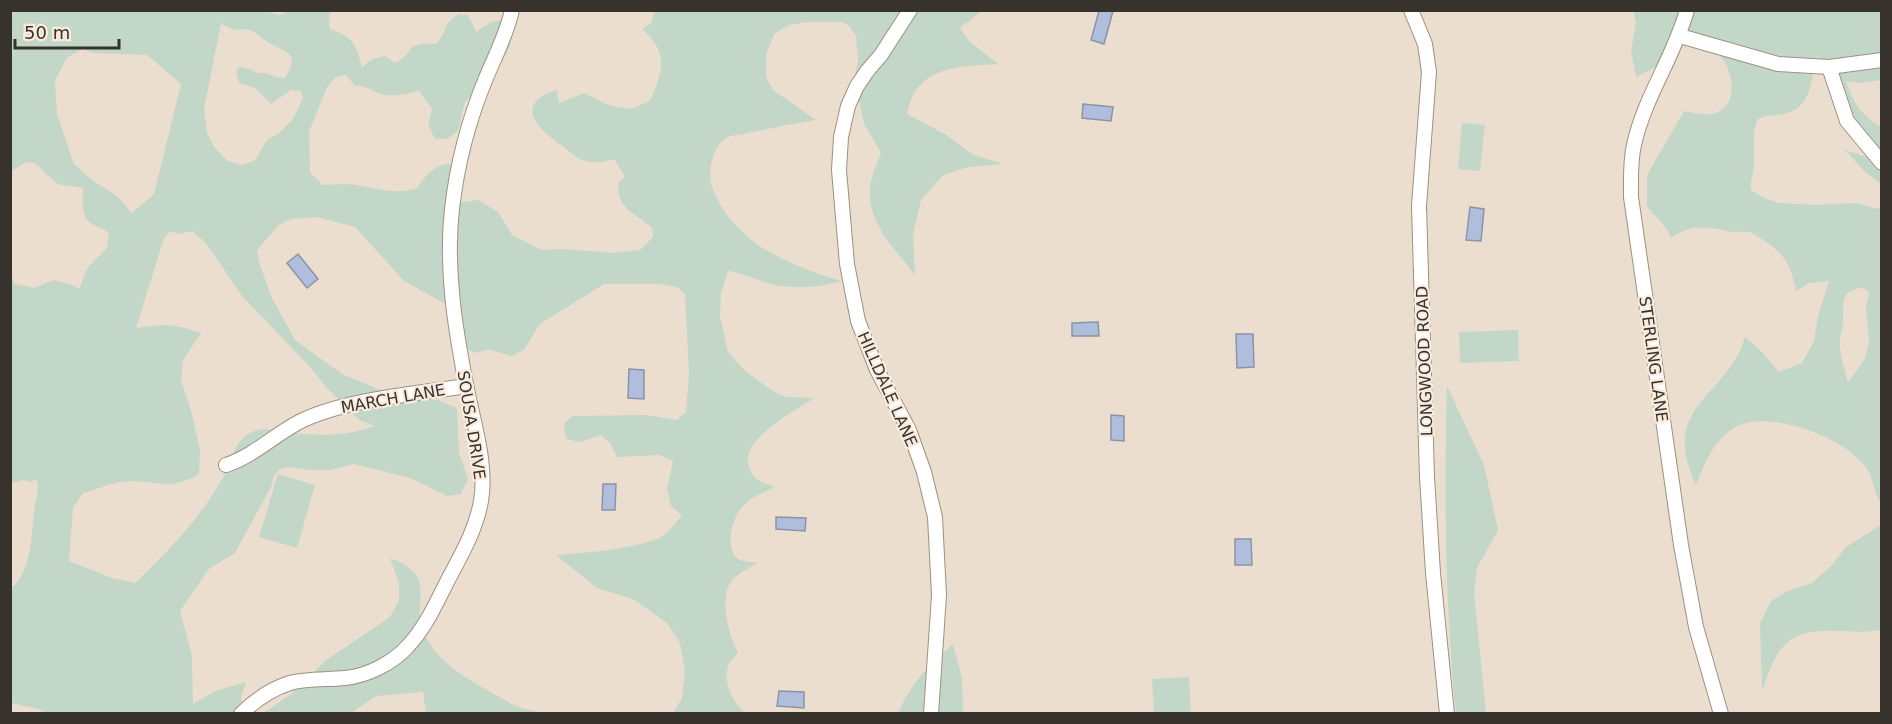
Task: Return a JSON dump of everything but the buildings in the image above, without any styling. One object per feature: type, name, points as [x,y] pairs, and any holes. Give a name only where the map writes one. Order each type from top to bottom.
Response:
[{"type":"street","name":"SOUSA DRIVE","points":[[240,714],[257,700],[290,683],[348,678],[373,670],[392,660],[407,648],[426,624],[470,537],[482,501],[483,485],[480,455],[466,386],[453,299],[452,210],[461,156],[471,120],[485,79],[510,21],[512,10]]},
{"type":"street","name":"HILLDALE LANE","points":[[910,10],[881,55],[867,70],[848,106],[841,137],[839,170],[847,266],[858,321],[878,370],[909,430],[924,472],[935,517],[938,606],[931,714]]},
{"type":"street","name":"LONGWOOD ROAD","points":[[1411,10],[1425,44],[1429,72],[1419,206],[1427,477],[1433,573],[1447,714]]},
{"type":"street","name":"STERLING LANE","points":[[1687,10],[1680,36],[1648,103],[1633,147],[1631,197],[1681,545],[1696,627],[1721,714]]},
{"type":"street","points":[[1680,36],[1778,64],[1829,67],[1881,60]]},
{"type":"street","points":[[1829,67],[1846,121],[1881,163]]},
{"type":"street","name":"MARCH LANE","points":[[226,465],[240,460],[302,421],[341,406],[466,386]]},
{"type":"green space","points":[[260,10],[280,15],[287,11],[332,11],[329,15],[330,29],[349,38],[358,52],[362,67],[372,59],[385,56],[395,63],[414,46],[436,44],[449,22],[459,14],[468,15],[476,32],[491,22],[503,20],[512,33],[510,46],[502,61],[465,102],[458,131],[447,139],[435,139],[428,125],[432,109],[419,91],[388,95],[355,86],[346,75],[336,77],[327,87],[309,132],[310,172],[323,185],[352,185],[400,191],[416,189],[434,169],[449,164],[455,172],[461,202],[479,200],[499,213],[512,235],[542,250],[564,249],[614,253],[640,250],[653,237],[652,228],[628,209],[620,198],[619,182],[625,177],[614,159],[590,162],[574,156],[538,125],[533,117],[532,109],[535,102],[557,90],[559,103],[584,93],[611,106],[631,109],[650,101],[658,80],[661,62],[660,54],[651,37],[642,29],[652,22],[654,11],[982,11],[960,28],[969,41],[998,64],[954,68],[929,77],[912,98],[907,114],[945,134],[972,154],[1002,164],[968,167],[943,175],[921,200],[913,234],[915,275],[884,235],[873,213],[870,189],[881,153],[864,124],[854,78],[858,62],[856,36],[843,22],[809,22],[789,25],[774,34],[766,55],[766,77],[773,90],[816,120],[730,136],[720,143],[713,157],[711,178],[714,192],[720,205],[739,229],[762,248],[781,258],[841,281],[814,287],[785,287],[728,271],[721,293],[720,316],[728,352],[744,370],[771,390],[786,397],[815,398],[770,428],[751,448],[748,459],[753,475],[760,481],[775,487],[756,496],[741,508],[732,531],[731,547],[734,554],[740,560],[757,563],[733,579],[728,586],[725,605],[728,625],[738,652],[727,670],[728,684],[736,704],[746,713],[673,713],[682,698],[685,672],[680,643],[667,623],[633,599],[597,588],[556,555],[611,550],[640,544],[666,534],[682,515],[671,506],[667,489],[673,461],[660,455],[617,457],[610,443],[601,435],[580,442],[566,439],[564,424],[572,416],[647,415],[677,420],[686,412],[689,373],[685,294],[677,287],[661,284],[604,284],[540,324],[524,350],[512,356],[489,349],[476,353],[466,348],[462,337],[462,313],[404,281],[355,227],[316,217],[291,219],[279,225],[257,250],[272,298],[295,340],[342,374],[388,393],[438,400],[457,408],[459,453],[468,479],[461,494],[447,496],[410,478],[354,464],[330,470],[289,467],[280,469],[274,476],[271,487],[235,553],[209,569],[180,611],[192,656],[193,704],[215,691],[246,682],[241,697],[243,713],[47,714],[38,709],[11,703],[11,588],[18,582],[27,564],[38,488],[37,479],[31,482],[23,480],[11,483],[10,274],[15,284],[34,288],[53,280],[79,289],[88,267],[107,248],[109,234],[88,221],[83,208],[83,188],[57,184],[39,167],[28,162],[11,172],[11,11]],"holes":[[[221,23],[231,29],[252,31],[283,50],[292,60],[285,78],[240,67],[236,71],[239,83],[255,88],[271,104],[291,90],[301,91],[303,98],[293,119],[279,133],[267,140],[255,160],[243,165],[228,161],[215,148],[207,133],[204,109]],[[82,49],[94,53],[147,55],[181,84],[154,194],[132,213],[118,197],[92,180],[74,164],[57,114],[55,80],[67,58]],[[170,231],[178,234],[192,231],[206,243],[242,296],[311,368],[325,386],[359,420],[375,426],[355,432],[324,435],[267,429],[246,435],[237,445],[223,477],[205,506],[172,546],[135,583],[112,578],[69,561],[73,508],[83,493],[111,484],[132,481],[179,483],[199,474],[200,450],[181,380],[183,360],[201,333],[168,325],[136,328],[164,238]]]},
{"type":"green space","points":[[1633,11],[1881,11],[1881,80],[1860,83],[1846,81],[1859,107],[1868,118],[1881,127],[1881,151],[1861,128],[1847,105],[1840,79],[1816,56],[1812,81],[1802,104],[1787,113],[1758,119],[1754,135],[1751,190],[1779,203],[1816,205],[1854,203],[1881,209],[1881,504],[1869,471],[1845,448],[1815,432],[1762,421],[1734,428],[1720,439],[1710,453],[1696,485],[1686,458],[1685,436],[1690,419],[1736,358],[1745,337],[1779,372],[1802,363],[1814,341],[1818,316],[1829,281],[1809,283],[1796,291],[1790,268],[1783,257],[1755,234],[1692,228],[1671,238],[1667,229],[1647,207],[1647,175],[1684,111],[1705,115],[1720,111],[1729,100],[1732,85],[1731,77],[1722,59],[1690,31],[1670,42],[1660,65],[1636,77],[1631,51],[1636,23]],"holes":[[[1863,288],[1869,292],[1866,307],[1869,341],[1865,358],[1848,383],[1840,346],[1844,299],[1850,291],[1855,289]]]},
{"type":"green space","points":[[1462,123],[1485,125],[1480,171],[1458,169]]},
{"type":"green space","points":[[1845,150],[1871,158],[1881,157],[1881,184],[1864,171]]},
{"type":"green space","points":[[1518,330],[1519,361],[1460,363],[1459,332]]},
{"type":"green space","points":[[1447,386],[1484,465],[1498,530],[1477,568],[1474,592],[1486,713],[1456,713],[1446,550]]},
{"type":"green space","points":[[278,474],[315,485],[297,548],[259,537]]},
{"type":"green space","points":[[1881,525],[1881,630],[1826,631],[1800,635],[1789,642],[1776,656],[1762,691],[1760,623],[1771,601],[1787,591],[1812,583],[1831,566],[1846,547]]},
{"type":"green space","points":[[390,558],[406,566],[415,574],[420,584],[422,628],[434,650],[468,679],[511,704],[543,713],[426,713],[423,692],[376,696],[351,713],[262,714],[291,694],[325,661],[390,617],[399,600],[399,583]]},
{"type":"green space","points":[[953,644],[962,678],[963,713],[898,714],[909,693],[928,667]]},
{"type":"green space","points":[[1189,677],[1191,713],[1154,713],[1152,679]]},
{"type":"water","points":[[1099,11],[1113,11],[1104,44],[1091,40]]},
{"type":"water","points":[[1083,104],[1113,107],[1111,121],[1082,118]]},
{"type":"water","points":[[1470,207],[1484,209],[1481,241],[1466,240]]},
{"type":"water","points":[[298,254],[318,279],[307,288],[287,263]]},
{"type":"water","points":[[1098,322],[1099,336],[1072,336],[1072,323]]},
{"type":"water","points":[[1236,334],[1253,334],[1254,367],[1237,368]]},
{"type":"water","points":[[629,369],[644,370],[644,399],[628,398]]},
{"type":"water","points":[[1111,415],[1124,416],[1124,441],[1111,440]]},
{"type":"water","points":[[603,484],[616,484],[615,510],[602,510]]},
{"type":"water","points":[[776,517],[806,518],[805,531],[776,529]]},
{"type":"water","points":[[1235,539],[1251,539],[1252,565],[1235,565]]},
{"type":"water","points":[[779,691],[804,692],[804,708],[777,706]]}]
